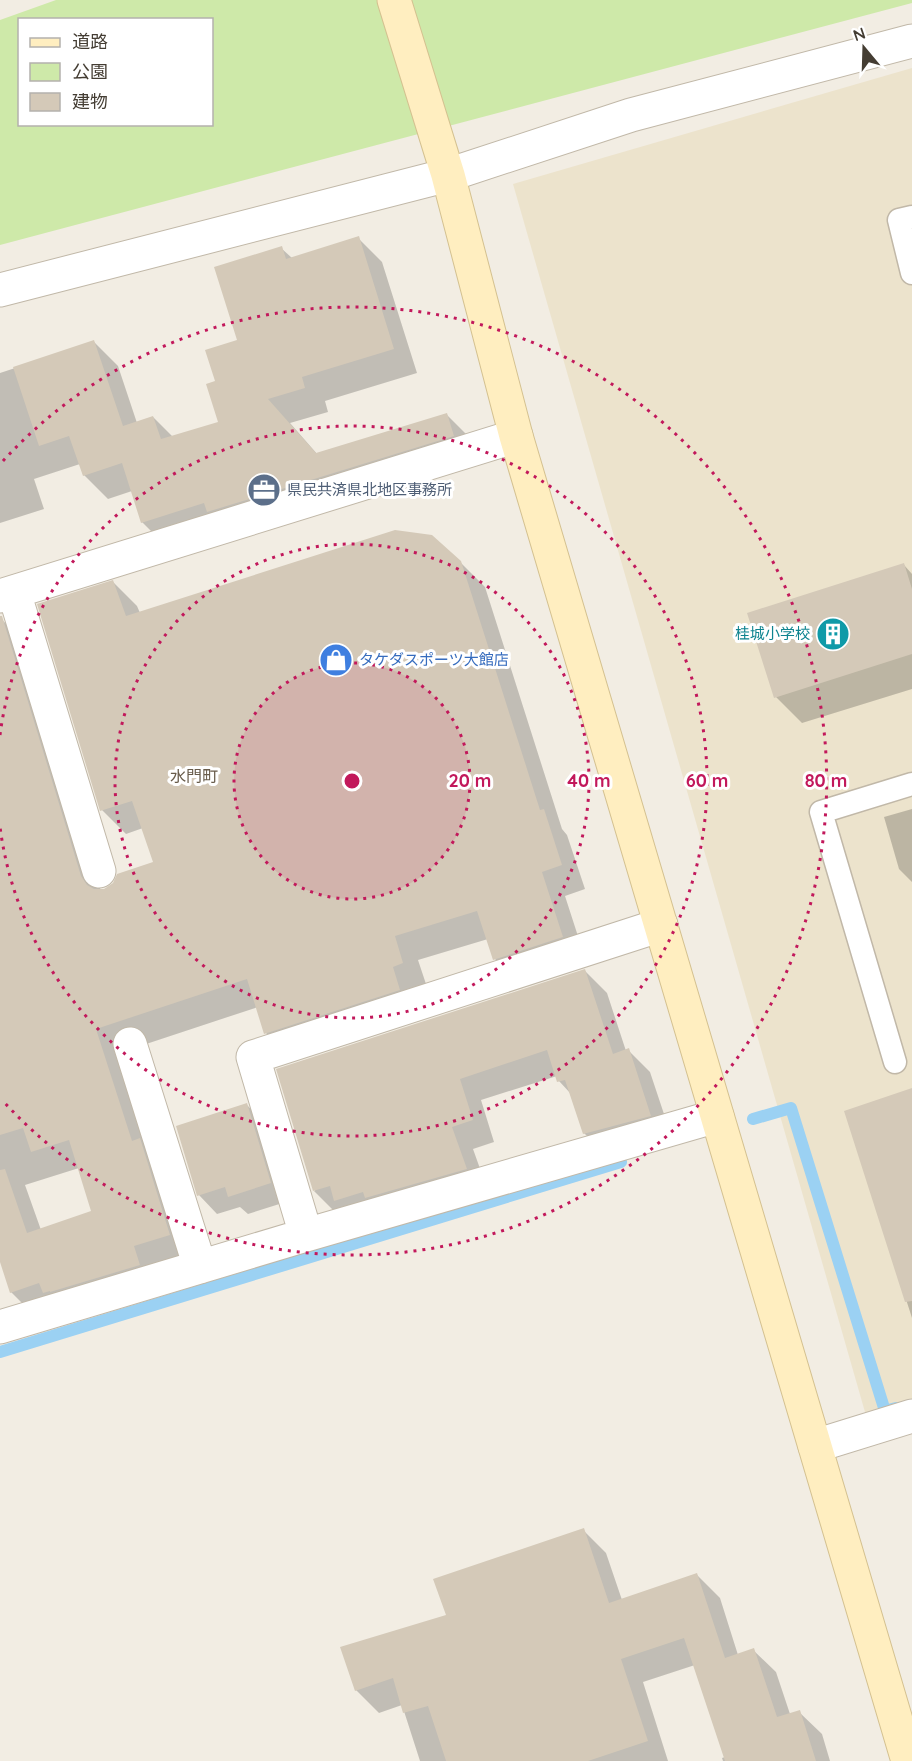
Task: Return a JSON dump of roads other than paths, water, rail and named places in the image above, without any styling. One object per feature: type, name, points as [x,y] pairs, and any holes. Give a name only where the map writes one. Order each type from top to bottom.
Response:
[{"type":"street","points":[[394,0],[443,162],[516,436],[908,1761]]},
{"type":"street","points":[[0,290],[443,162],[632,116],[912,41]]},
{"type":"street","points":[[99,870],[7,594],[516,436]]},
{"type":"street","points":[[306,1235],[253,1057],[661,925]]},
{"type":"street","points":[[130,1044],[200,1267]]},
{"type":"street","points":[[0,1327],[306,1235],[717,1116]]},
{"type":"street","points":[[815,1446],[912,1416]]},
{"type":"lane","points":[[912,217],[899,220],[912,273]]},
{"type":"lane","points":[[895,1062],[821,812],[912,784]]},
{"type":"waterway","points":[[753,1119],[791,1108],[885,1411],[896,1408]]},
{"type":"waterway","points":[[0,1352],[621,1162]]},
{"type":"place","name":"県民共済県北地区事務所","points":[[264,490]]},
{"type":"place","name":"桂城小学校","points":[[833,634]]},
{"type":"place","name":"タケダスポーツ大館店","points":[[336,660]]},
{"type":"district","name":"水門町","points":[[194,776]]}]
